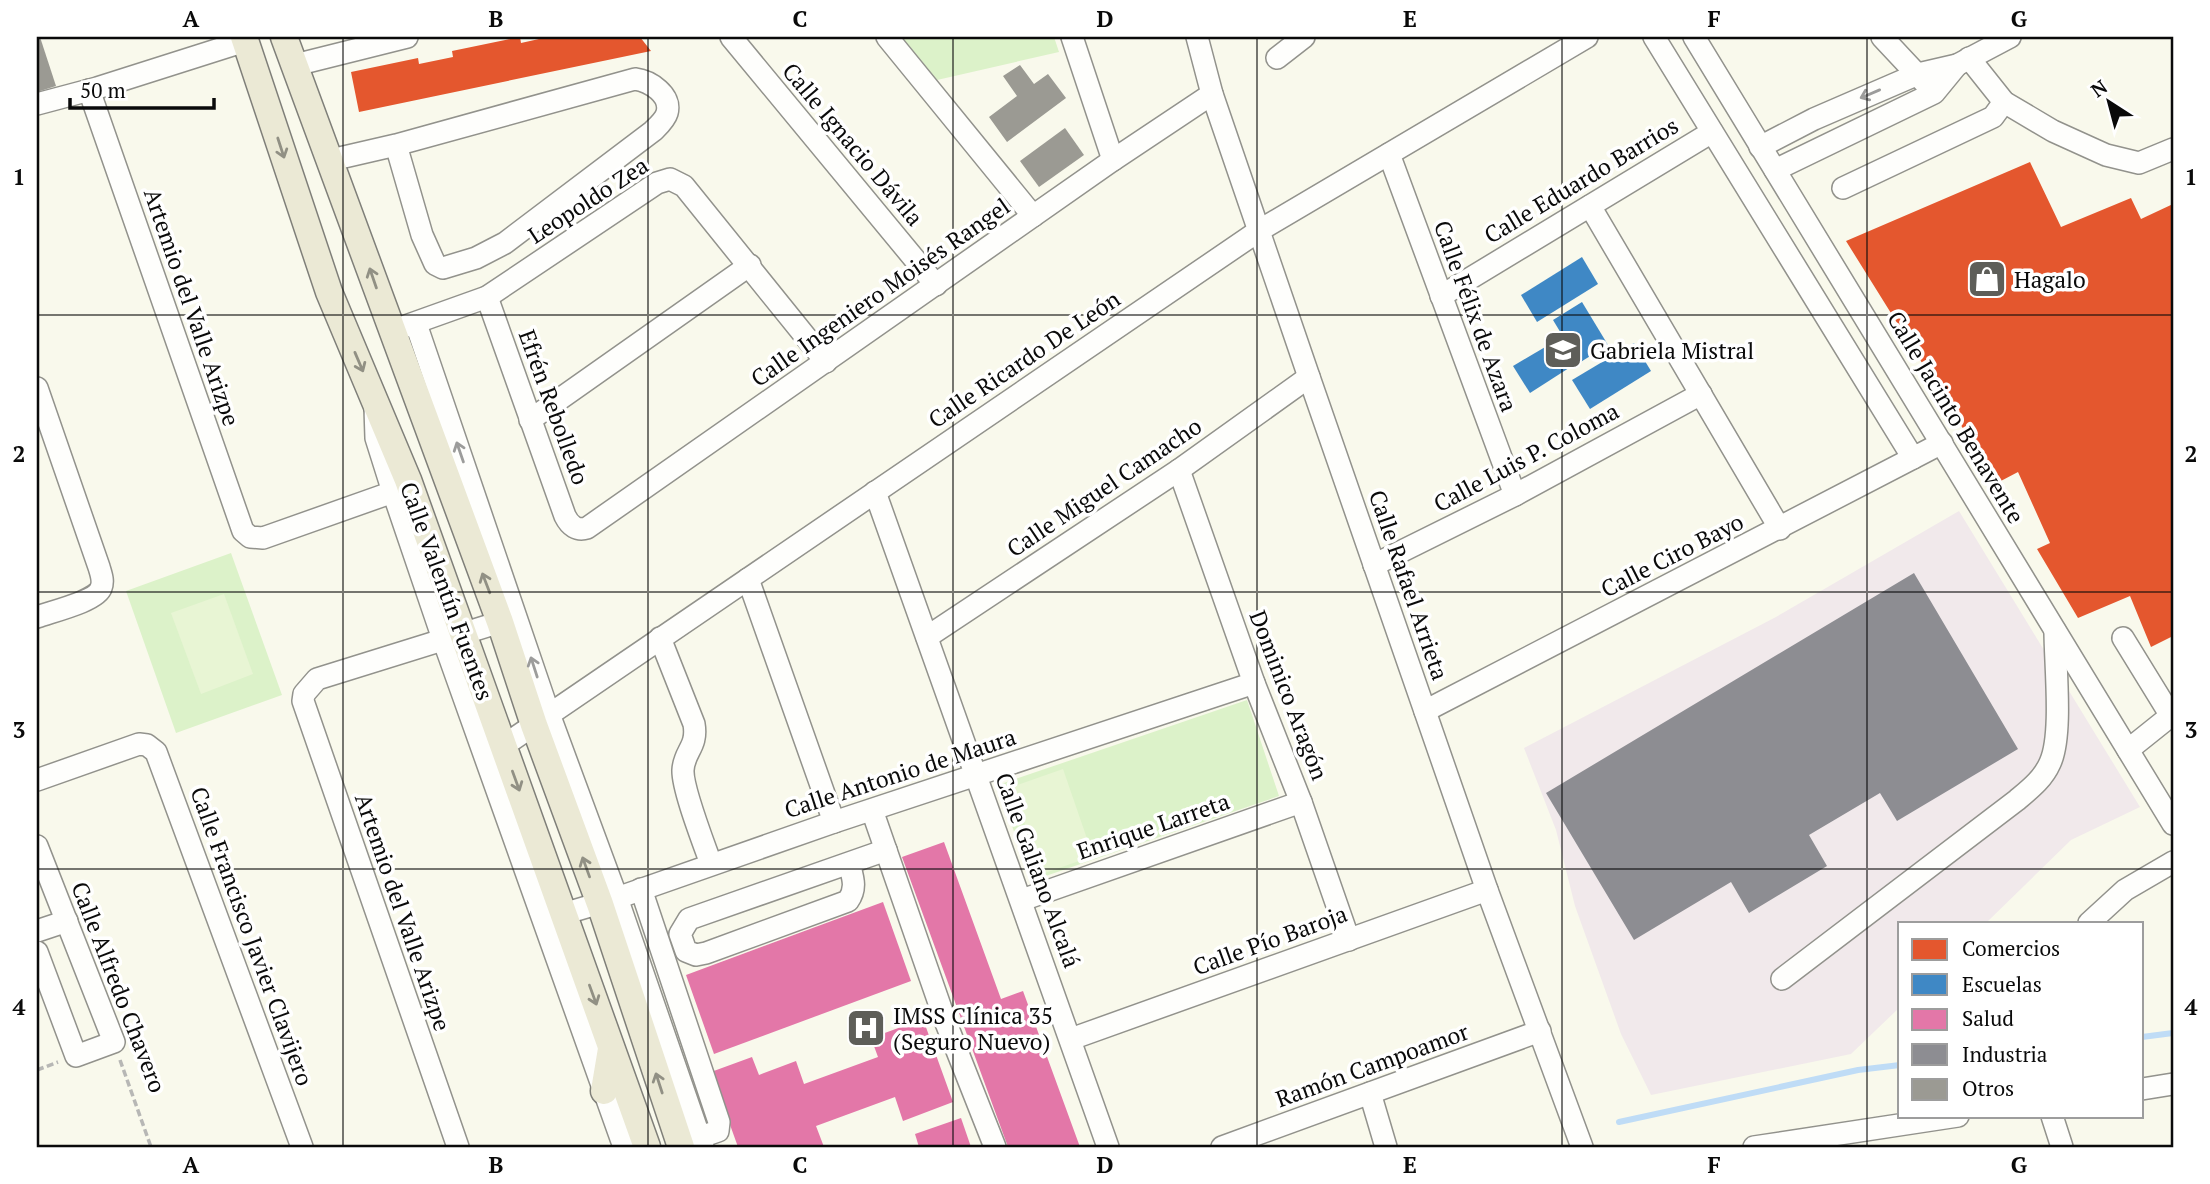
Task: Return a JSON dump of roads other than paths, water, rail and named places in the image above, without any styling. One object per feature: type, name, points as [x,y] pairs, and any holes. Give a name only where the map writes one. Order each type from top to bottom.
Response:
[{"type":"main road","name":"Calle Valentín Fuentes","points":[[284,37],[344,197],[404,327],[509,620],[541,719],[608,901],[687,1145]]},
{"type":"main road","name":"Calle Valentín Fuentes","points":[[244,39],[329,292],[408,480],[453,636],[503,746],[647,1147]]},
{"type":"main road","points":[[303,214],[344,197]]},
{"type":"main road","points":[[604,1091],[612,1047]]},
{"type":"street","points":[[295,65],[407,37]]},
{"type":"street","name":"Calle Ignacio Dávila","points":[[731,37],[936,285]]},
{"type":"street","points":[[887,37],[1033,216]]},
{"type":"street","points":[[1072,37],[1112,160]]},
{"type":"street","name":"Calle Rafael Arrieta","points":[[1197,37],[1212,94],[1374,565],[1487,890],[1582,1147]]},
{"type":"street","points":[[1278,58],[1304,37]]},
{"type":"street","name":"Calle Ricardo De León","points":[[503,746],[1260,230],[1587,37]]},
{"type":"street","points":[[1654,37],[1913,458]]},
{"type":"street","name":"Calle Jacinto Benavente","points":[[1694,37],[2128,750],[2169,808]]},
{"type":"street","points":[[1882,37],[1934,93]]},
{"type":"street","points":[[1760,147],[1814,119],[1918,74],[1963,62],[2010,37]]},
{"type":"street","points":[[37,104],[89,90],[244,39]]},
{"type":"street","points":[[1775,170],[1934,93],[1963,62]]},
{"type":"street","points":[[1963,62],[2004,102],[2053,131],[2106,155],[2139,163],[2173,149]]},
{"type":"street","points":[[331,160],[396,145],[635,79],[646,80],[654,86],[667,108],[667,114],[653,131],[505,243],[476,258],[443,268],[435,264],[422,234],[396,145]]},
{"type":"street","name":"Artemio del Valle Arizpe","points":[[89,90],[240,527],[250,537],[262,538],[393,492]]},
{"type":"street","name":"Calle Ingeniero Moisés Rangel","points":[[578,529],[591,526],[1112,160],[1212,94]]},
{"type":"street","points":[[1843,188],[1993,117],[2004,102]]},
{"type":"street","name":"Calle Eduardo Barrios","points":[[1441,296],[1712,132]]},
{"type":"street","name":"Calle Félix de Azara","points":[[1389,154],[1514,495]]},
{"type":"street","name":"Leopoldo Zea","points":[[404,327],[487,297],[657,183],[670,179],[684,186],[826,362]]},
{"type":"street","points":[[1590,206],[1780,529]]},
{"type":"street","points":[[530,420],[750,265]]},
{"type":"street","name":"Efrén Rebolledo","points":[[487,297],[565,516],[578,529]]},
{"type":"street","name":"Calle Miguel Camacho","points":[[926,637],[1179,470],[1309,377]]},
{"type":"street","points":[[37,388],[103,579],[100,592],[91,598],[37,617]]},
{"type":"street","name":"Calle Luis P. Coloma","points":[[1374,565],[1514,495],[1701,394]]},
{"type":"street","points":[[375,400],[376,438],[393,492],[453,636],[624,1147]]},
{"type":"street","name":"Calle Ciro Bayo","points":[[1425,711],[1942,443]]},
{"type":"street","name":"Dominico Aragón","points":[[1179,470],[1349,940]]},
{"type":"street","name":"Calle Galiano Alcalá","points":[[875,492],[1108,1147]]},
{"type":"street","points":[[748,579],[834,822]]},
{"type":"street","points":[[453,636],[509,620]]},
{"type":"street","points":[[1782,979],[2040,780],[2050,764],[2057,743],[2055,629]]},
{"type":"street","name":"Artemio del Valle Arizpe","points":[[453,636],[317,679],[304,694],[304,710],[458,1147]]},
{"type":"street","points":[[2123,638],[2172,715],[2128,750]]},
{"type":"street","points":[[660,639],[694,724],[696,738],[685,761],[684,777],[711,864]]},
{"type":"street","name":"Calle Antonio de Maura","points":[[563,914],[1254,683]]},
{"type":"street","name":"Calle Francisco Javier Clavijero","points":[[37,780],[139,744],[149,747],[157,755],[302,1147]]},
{"type":"street","name":"Enrique Larreta","points":[[1022,900],[1301,802]]},
{"type":"street","points":[[872,810],[946,1023],[995,1147]]},
{"type":"street","name":"Calle Alfredo Chavero","points":[[37,846],[114,1042],[76,1056],[37,952]]},
{"type":"street","points":[[849,863],[854,881],[853,893],[848,901],[706,953],[696,955],[686,951],[680,934],[689,919],[886,850]]},
{"type":"street","points":[[2090,922],[2125,891],[2173,862]]},
{"type":"street","points":[[641,889],[719,1122],[718,1131],[687,1145]]},
{"type":"street","name":"Calle Pío Baroja","points":[[1071,1039],[1487,890]]},
{"type":"street","points":[[37,931],[67,921]]},
{"type":"street","name":"Ramón Campoamor","points":[[1223,1147],[1539,1031]]},
{"type":"street","points":[[2144,1089],[2173,1084]]},
{"type":"street","points":[[1370,1093],[1386,1147]]},
{"type":"street","points":[[1754,1147],[1945,1118]]},
{"type":"street","points":[[2053,1118],[2062,1147]]},
{"type":"waterway","points":[[2144,1037],[2173,1033]]},
{"type":"waterway","points":[[1619,1122],[1858,1070],[1898,1065]]},
{"type":"place","name":"Hagalo","points":[[1987,279]]},
{"type":"place","name":"Gabriela Mistral","points":[[1563,350]]},
{"type":"place","name":"IMSS Clínica 35 (Seguro Nuevo)","points":[[866,1028]]}]
